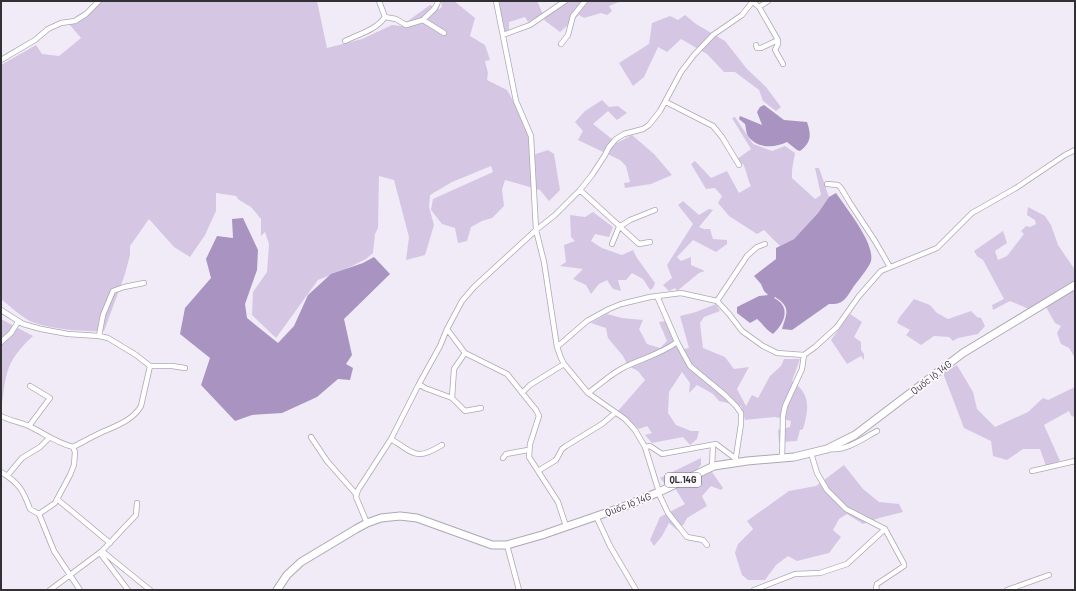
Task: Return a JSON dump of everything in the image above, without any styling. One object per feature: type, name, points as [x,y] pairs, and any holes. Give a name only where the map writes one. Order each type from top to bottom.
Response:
[{"type":"main road","name":"Quốc lộ 14G","points":[[277,590],[287,575],[301,562],[366,523],[381,518],[395,516],[417,518],[492,545],[507,544],[542,535],[596,516],[659,492],[712,467],[735,461],[782,459],[827,449],[855,435],[963,353],[1075,285]]},
{"type":"street","points":[[1,60],[35,40],[48,29],[61,23],[75,21],[86,14],[99,1]]},
{"type":"street","points":[[379,1],[385,17]]},
{"type":"street","points":[[385,17],[396,19],[406,25],[423,20],[428,13],[435,9],[438,1]]},
{"type":"street","points":[[496,1],[516,101],[531,136],[536,230],[544,262],[558,346],[564,364],[588,393],[625,419],[635,430],[645,447],[659,492],[668,513],[687,537],[703,540],[707,545]]},
{"type":"street","points":[[503,35],[530,25],[565,1]]},
{"type":"street","points":[[561,44],[568,35],[573,16],[585,1]]},
{"type":"street","points":[[356,494],[391,440],[462,301],[474,287],[580,190],[592,176],[609,146],[616,139],[624,134],[643,129],[649,125],[666,102],[681,72],[694,55],[714,35],[742,15],[752,1],[759,7],[778,40],[775,50],[782,64]]},
{"type":"street","points":[[759,7],[768,1]]},
{"type":"street","points":[[345,41],[375,27],[385,17]]},
{"type":"street","points":[[423,20],[444,33]]},
{"type":"street","points":[[756,45],[757,48],[761,48],[778,40]]},
{"type":"street","points":[[666,102],[712,126],[722,137],[739,164]]},
{"type":"street","points":[[558,346],[587,321],[609,309],[621,304],[657,296],[681,293],[717,301],[742,331],[763,346],[777,353],[804,355],[815,348],[837,327],[877,274],[890,267],[937,248],[972,213],[1016,188],[1065,155],[1075,150]]},
{"type":"street","points":[[827,184],[841,188],[890,267]]},
{"type":"street","points":[[580,190],[639,244],[650,242]]},
{"type":"street","points":[[612,244],[619,227],[630,220],[655,210]]},
{"type":"street","points":[[717,301],[747,256],[765,244]]},
{"type":"street","points":[[99,336],[103,316],[113,291],[144,283]]},
{"type":"street","points":[[657,296],[677,342],[690,366],[720,391],[736,406],[741,413],[741,424],[735,461]]},
{"type":"street","points":[[1,310],[18,322],[41,329],[68,334],[99,336],[111,339],[150,366],[172,366],[185,368]]},
{"type":"street","points":[[1,342],[11,333],[18,322]]},
{"type":"street","points":[[447,329],[465,353],[507,374],[536,410],[539,416],[528,450],[529,457],[558,502],[566,526]]},
{"type":"street","points":[[588,393],[622,368],[651,357],[677,342]]},
{"type":"street","points":[[452,398],[454,369],[465,353]]},
{"type":"street","points":[[782,459],[782,425],[784,411],[802,369],[804,355]]},
{"type":"street","points":[[522,393],[530,385],[564,364]]},
{"type":"street","points":[[1,416],[29,426],[49,438],[73,447],[95,435],[123,423],[138,412],[141,406],[150,366]]},
{"type":"street","points":[[419,384],[425,388],[452,398],[464,411],[481,408]]},
{"type":"street","points":[[29,426],[50,398],[30,386]]},
{"type":"street","points":[[538,471],[556,460],[562,449],[602,424],[615,413]]},
{"type":"street","points":[[827,449],[836,450],[846,447],[877,431]]},
{"type":"street","points":[[311,437],[327,461],[356,494],[366,523]]},
{"type":"street","points":[[7,476],[22,458],[40,447],[49,438]]},
{"type":"street","points":[[391,440],[419,455],[427,454],[442,445]]},
{"type":"street","points":[[645,447],[650,446],[662,454],[716,444],[735,461]]},
{"type":"street","points":[[712,467],[713,445]]},
{"type":"street","points":[[39,514],[50,508],[57,499],[74,465],[75,452],[73,447]]},
{"type":"street","points":[[503,458],[506,454],[528,450]]},
{"type":"street","points":[[811,453],[817,473],[827,490],[846,509],[885,529],[904,564],[904,566],[878,584],[876,588],[877,590]]},
{"type":"street","points":[[1032,471],[1075,461]]},
{"type":"street","points":[[1,472],[24,492],[30,509],[39,514],[54,551],[80,590]]},
{"type":"street","points":[[57,499],[110,544]]},
{"type":"street","points":[[50,590],[110,544],[136,515],[137,503]]},
{"type":"street","points":[[596,516],[610,546],[636,590]]},
{"type":"street","points":[[754,590],[795,574],[820,573],[846,564],[885,529]]},
{"type":"street","points":[[507,544],[519,590]]},
{"type":"street","points":[[101,552],[150,590]]},
{"type":"street","points":[[101,552],[128,590]]},
{"type":"street","points":[[123,582],[130,575]]},
{"type":"street","points":[[1007,590],[1049,575]]},
{"type":"shaded area","points":[[102,1],[317,1],[327,48],[362,39],[392,25],[401,26],[430,5],[439,9],[442,7],[441,1],[454,1],[475,18],[470,36],[485,45],[490,60],[485,61],[488,73],[487,80],[507,90],[529,129],[530,156],[548,150],[554,154],[560,190],[549,201],[540,190],[505,180],[502,190],[504,206],[492,218],[471,227],[467,241],[458,243],[455,228],[442,224],[431,210],[433,199],[493,172],[491,166],[452,182],[430,195],[429,207],[434,225],[425,255],[406,260],[409,237],[394,180],[379,176],[378,228],[375,234],[373,253],[366,259],[346,269],[318,280],[276,338],[252,315],[253,292],[267,272],[269,244],[265,232],[261,236],[261,219],[251,207],[239,200],[236,196],[216,193],[216,211],[205,235],[190,257],[174,247],[149,219],[130,246],[130,255],[125,274],[104,331],[54,328],[35,323],[24,318],[1,299],[1,65],[36,45],[42,54],[59,56],[81,38],[69,24],[76,16]]},
{"type":"shaded area","points":[[504,1],[537,1],[543,14],[528,22],[525,17],[509,22],[509,35],[506,36],[498,3]]},
{"type":"shaded area","points":[[560,1],[621,1],[609,6],[612,11],[607,15],[601,13],[584,18],[579,15],[560,32],[544,20],[554,6]]},
{"type":"shaded area","points":[[685,15],[696,24],[725,41],[747,69],[766,87],[781,107],[776,111],[763,101],[759,90],[735,72],[724,72],[707,54],[681,39],[667,52],[658,47],[644,77],[633,86],[619,63],[649,44],[652,23],[670,16],[678,20]]},
{"type":"shaded area","points":[[602,100],[609,107],[618,106],[627,113],[617,120],[608,111],[593,124],[617,143],[632,135],[654,154],[672,175],[651,184],[625,188],[624,183],[630,182],[626,166],[620,160],[578,140],[583,131],[575,122],[585,111]]},
{"type":"shaded area","points":[[764,105],[784,120],[807,122],[810,138],[804,148],[800,151],[797,150],[787,142],[772,146],[761,145],[756,143],[747,135],[745,124],[739,119],[740,116],[762,125],[757,112],[760,107]]},
{"type":"shaded area","points":[[735,117],[753,144],[772,151],[785,146],[795,153],[792,178],[815,199],[821,195],[815,168],[819,168],[829,197],[818,213],[794,239],[780,246],[764,230],[757,234],[729,216],[718,203],[722,196],[715,188],[706,189],[691,164],[695,161],[711,178],[727,171],[739,193],[751,186],[743,164],[733,162],[751,149],[732,118]]},
{"type":"shaded area","points":[[836,193],[859,226],[869,245],[871,261],[866,270],[844,300],[838,303],[829,304],[792,330],[782,329],[786,314],[786,307],[775,297],[774,298],[783,306],[784,311],[783,321],[777,330],[773,334],[768,331],[757,319],[750,323],[737,313],[737,307],[759,296],[768,295],[754,276],[776,259],[776,248],[794,239],[818,213],[829,197]]},
{"type":"shaded area","points":[[683,201],[699,215],[709,209],[713,210],[699,227],[710,229],[713,239],[727,240],[727,244],[716,252],[693,240],[677,257],[681,261],[691,257],[691,265],[705,271],[699,273],[677,291],[675,288],[669,291],[663,285],[672,278],[667,265],[693,224],[678,205]]},
{"type":"shaded area","points":[[1028,207],[1045,216],[1051,225],[1058,245],[1075,270],[1075,358],[1069,348],[1061,344],[1057,333],[1061,326],[1055,323],[1046,307],[1029,309],[1010,301],[993,310],[992,305],[1004,299],[983,260],[977,256],[974,251],[1003,231],[1007,243],[995,251],[998,260],[1007,256],[1024,234],[1021,231],[1026,226],[1030,227],[1036,224],[1035,220],[1027,215]]},
{"type":"shaded area","points":[[593,212],[613,227],[609,237],[595,234],[591,241],[602,248],[622,255],[633,250],[655,283],[653,288],[650,290],[643,279],[632,273],[626,280],[618,280],[621,291],[613,289],[607,280],[599,284],[591,294],[586,285],[573,279],[583,269],[560,266],[566,262],[564,245],[575,241],[571,237],[570,215],[585,217]]},
{"type":"shaded area","points":[[243,218],[258,250],[257,270],[245,304],[247,318],[278,343],[294,326],[308,295],[331,274],[363,263],[374,257],[390,274],[344,319],[352,355],[346,364],[353,368],[350,380],[338,379],[317,397],[282,413],[252,415],[235,421],[201,385],[210,358],[180,334],[185,308],[211,278],[206,259],[217,236],[233,238],[232,219]]},
{"type":"shaded area","points":[[914,299],[930,305],[937,313],[948,319],[971,311],[977,317],[981,318],[985,326],[978,334],[958,338],[953,341],[949,337],[934,336],[921,345],[906,335],[910,330],[897,323],[899,318]]},
{"type":"shaded area","points":[[716,304],[720,311],[704,317],[700,323],[703,348],[725,357],[734,369],[749,367],[737,389],[746,406],[752,395],[758,398],[770,376],[781,366],[784,359],[800,359],[792,381],[803,391],[807,402],[807,408],[803,429],[800,430],[797,441],[779,442],[778,430],[790,427],[791,421],[775,417],[745,420],[741,406],[719,401],[713,394],[697,385],[689,393],[690,383],[682,372],[669,392],[668,413],[676,425],[691,431],[699,431],[697,439],[690,445],[683,437],[652,443],[645,435],[652,433],[647,426],[639,429],[618,411],[645,380],[638,371],[628,366],[623,356],[608,338],[606,328],[591,323],[607,314],[622,318],[643,320],[639,329],[647,344],[660,348],[667,341],[659,322],[667,321],[680,350],[689,348],[680,316],[696,312]]},
{"type":"shaded area","points":[[850,314],[862,322],[854,337],[861,342],[861,350],[864,354],[864,360],[861,356],[847,364],[831,340]]},
{"type":"shaded area","points":[[1,319],[33,336],[20,350],[9,367],[1,408]]},
{"type":"shaded area","points":[[957,365],[973,392],[977,409],[995,427],[1028,412],[1043,398],[1048,400],[1075,387],[1075,415],[1072,417],[1069,411],[1044,425],[1060,461],[1046,466],[1040,449],[1023,449],[1007,460],[993,456],[991,441],[964,428],[943,373]]},
{"type":"shaded area","points":[[701,458],[701,465],[684,483],[712,472],[723,488],[721,490],[711,486],[702,496],[707,506],[687,518],[684,524],[677,530],[669,523],[662,536],[654,546],[650,540],[660,517],[685,504],[671,482],[665,484],[660,478]]},
{"type":"shaded area","points":[[844,465],[863,489],[879,502],[899,504],[903,512],[863,524],[847,514],[839,519],[833,530],[841,537],[829,553],[797,561],[788,556],[776,565],[765,580],[748,580],[742,575],[735,553],[738,544],[753,529],[747,521],[789,491],[816,486]]}]
